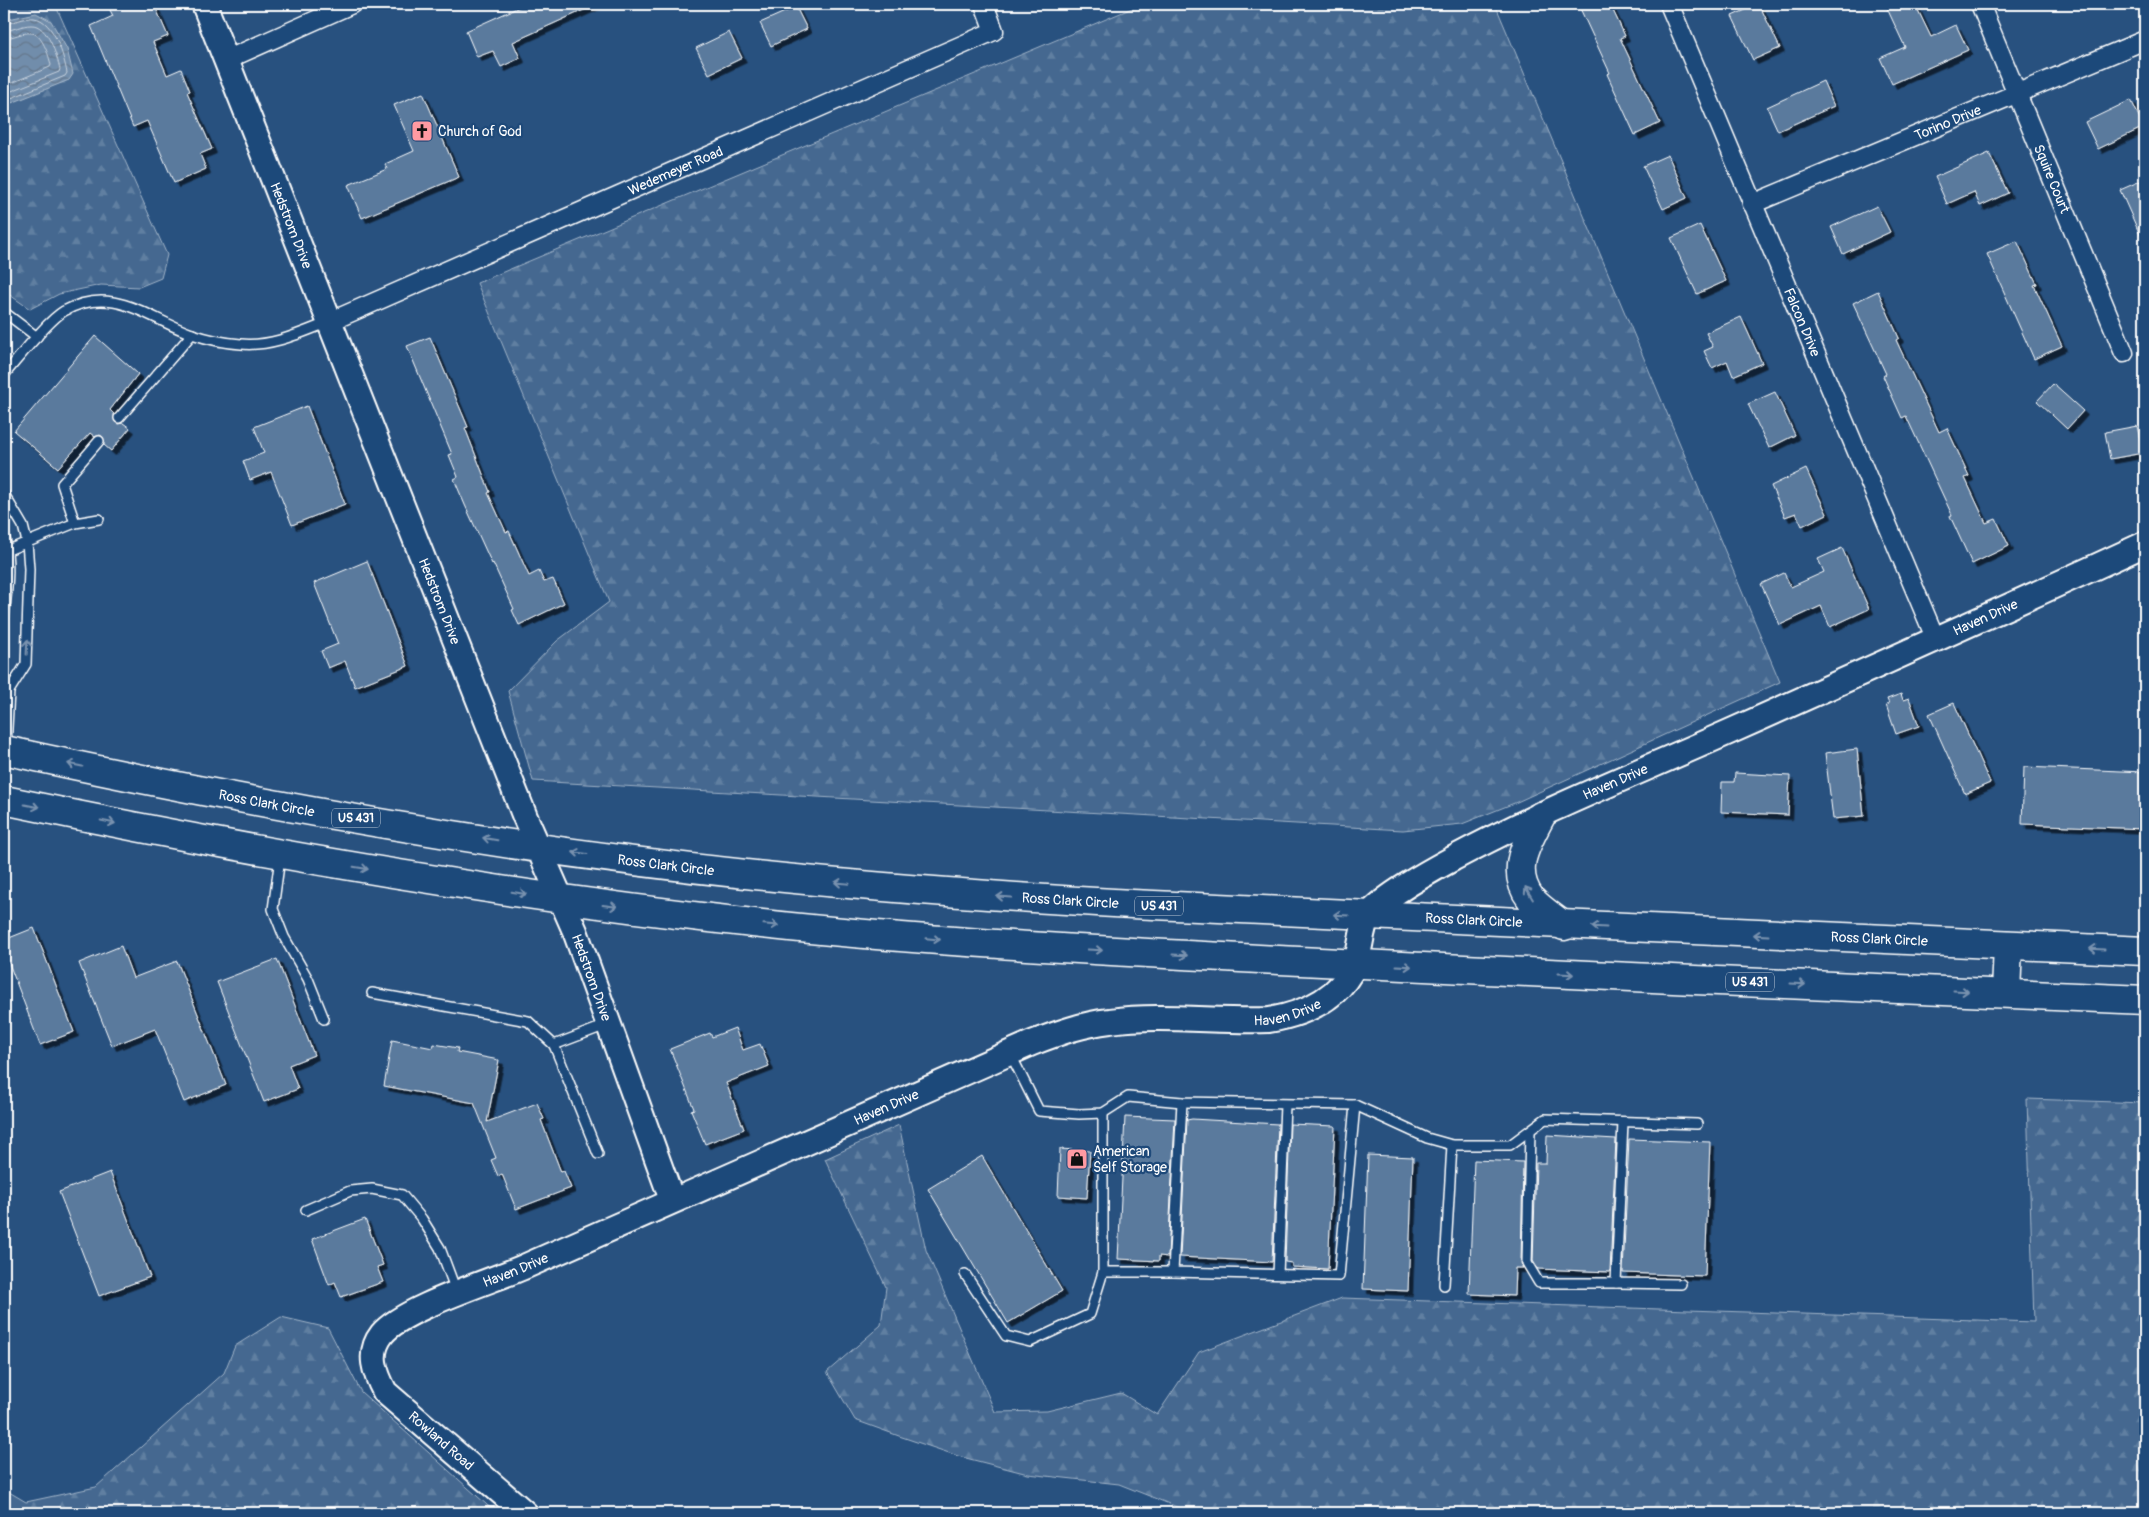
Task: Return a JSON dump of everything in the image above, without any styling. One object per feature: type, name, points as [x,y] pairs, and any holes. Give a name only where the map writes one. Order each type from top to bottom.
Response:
[{"type":"highway","name":"Ross Clark Circle","points":[[4,752],[285,807],[538,847],[754,875],[981,895],[1564,926],[2145,951]]},
{"type":"highway","name":"US 431","points":[[4,800],[160,833],[280,855],[561,900],[767,925],[990,944],[1355,964],[2145,1000]]},
{"type":"highway","points":[[1540,816],[1522,852],[1521,879],[1532,899],[1564,926]]},
{"type":"highway","points":[[2006,993],[2008,945]]},
{"type":"street","name":"Hedstrom Drive","points":[[204,4],[538,847],[575,930],[672,1200]]},
{"type":"street","points":[[226,60],[352,4]]},
{"type":"street","name":"Wedemeyer Road","points":[[329,322],[994,31],[984,4]]},
{"type":"street","name":"Falcon Drive","points":[[1669,4],[1936,640]]},
{"type":"street","name":"Squire Court","points":[[1980,4],[2124,353]]},
{"type":"street","name":"Torino Drive","points":[[1752,204],[2145,40]]},
{"type":"street","name":"Haven Drive","points":[[373,1358],[375,1345],[383,1333],[408,1315],[512,1272],[1010,1052],[1067,1030],[1112,1020],[1147,1018],[1251,1021],[1287,1017],[1326,1000],[1340,986],[1355,964],[1368,916],[1392,896],[1432,870],[1540,816],[1936,640],[2145,544]]},
{"type":"street","name":"Rowland Road","points":[[373,1358],[376,1375],[385,1392],[525,1513]]},
{"type":"lane","points":[[4,375],[62,312],[90,302],[111,300],[130,306],[192,334],[242,344],[267,344],[329,322]]},
{"type":"lane","points":[[4,312],[37,337]]},
{"type":"lane","points":[[118,418],[192,334]]},
{"type":"lane","points":[[75,523],[62,484],[99,441]]},
{"type":"lane","points":[[4,494],[23,526],[27,542],[29,579],[26,664],[9,691]]},
{"type":"lane","points":[[8,550],[75,523],[99,519]]},
{"type":"lane","points":[[4,534],[8,550],[8,577],[4,618]]},
{"type":"lane","points":[[4,676],[9,691],[4,752]]},
{"type":"lane","points":[[280,855],[273,909],[284,937],[308,980],[324,1019]]},
{"type":"lane","points":[[372,993],[528,1021],[554,1045],[598,1154]]},
{"type":"lane","points":[[554,1045],[609,1024]]},
{"type":"lane","points":[[1010,1052],[1039,1111],[1079,1114],[1103,1113],[1128,1098],[1182,1102],[1355,1105],[1427,1138],[1452,1145],[1510,1145],[1545,1119],[1697,1124]]},
{"type":"lane","points":[[1173,1272],[1182,1102]]},
{"type":"lane","points":[[1278,1274],[1285,1105]]},
{"type":"lane","points":[[1103,1272],[1339,1276],[1355,1105]]},
{"type":"lane","points":[[964,1274],[1006,1336],[1030,1342],[1090,1314],[1103,1272],[1103,1113]]},
{"type":"lane","points":[[1616,1283],[1623,1122]]},
{"type":"lane","points":[[1530,1131],[1528,1263],[1539,1283],[1681,1284]]},
{"type":"lane","points":[[1444,1285],[1452,1145]]},
{"type":"lane","points":[[306,1210],[350,1191],[372,1189],[402,1195],[422,1218],[440,1248],[457,1294]]},
{"type":"green space","points":[[18,4],[55,4],[167,255],[161,278],[139,287],[101,285],[59,294],[30,309],[4,291],[4,10]]},
{"type":"green space","points":[[1142,4],[1495,4],[1780,682],[1517,802],[1462,824],[1403,830],[533,781],[508,691],[557,641],[609,602],[477,283]]},
{"type":"green space","points":[[2027,1099],[2145,1103],[2145,1513],[1192,1513],[1119,1484],[1028,1474],[958,1456],[855,1420],[827,1372],[881,1325],[886,1287],[825,1159],[899,1125],[926,1250],[995,1412],[1047,1411],[1121,1393],[1157,1415],[1199,1352],[1342,1298],[2034,1322]]},
{"type":"green space","points":[[281,1317],[328,1328],[361,1392],[496,1513],[4,1513],[4,1489],[26,1502],[96,1487],[224,1373],[235,1346]]},
{"type":"water","points":[[36,13],[51,21],[67,49],[73,74],[69,80],[4,106],[4,20]]},
{"type":"building","points":[[107,4],[154,4],[168,36],[153,42],[167,75],[181,69],[190,91],[187,92],[212,149],[200,154],[206,169],[174,183],[147,121],[133,127],[91,26],[113,16]]},
{"type":"building","points":[[526,4],[597,4],[513,42],[520,58],[501,67],[493,51],[477,57],[466,31]]},
{"type":"building","points":[[1578,4],[1610,4],[1625,36],[1620,38],[1660,123],[1635,135],[1607,74],[1610,73]]},
{"type":"building","points":[[1759,4],[1780,48],[1753,60],[1732,16]]},
{"type":"building","points":[[1885,4],[1915,4],[1931,37],[1956,25],[1968,50],[1892,84],[1880,58],[1905,47]]},
{"type":"building","points":[[796,7],[807,29],[771,46],[760,23]]},
{"type":"building","points":[[729,32],[742,58],[709,74],[696,48]]},
{"type":"building","points":[[1823,81],[1834,106],[1778,131],[1767,107]]},
{"type":"building","name":"Church of God","points":[[423,93],[459,177],[362,218],[348,185],[387,169],[385,164],[414,151],[394,105]]},
{"type":"building","points":[[2131,100],[2144,127],[2098,149],[2085,122]]},
{"type":"building","points":[[1989,153],[2008,193],[1980,206],[1974,192],[1947,204],[1935,177]]},
{"type":"building","points":[[1668,155],[1687,198],[1663,209],[1643,166]]},
{"type":"building","points":[[2145,179],[2145,246],[2120,190]]},
{"type":"building","points":[[1877,206],[1890,232],[1843,254],[1831,227]]},
{"type":"building","points":[[1700,225],[1726,281],[1697,294],[1671,238]]},
{"type":"building","points":[[2017,241],[2037,284],[2034,285],[2062,346],[2034,359],[1987,254]]},
{"type":"building","points":[[1878,291],[1899,338],[1896,340],[1939,432],[1947,428],[1969,476],[1965,478],[1986,523],[1996,519],[2009,546],[1972,564],[1950,516],[1952,515],[1906,416],[1902,418],[1883,376],[1886,374],[1853,303]]},
{"type":"building","points":[[1741,317],[1762,363],[1733,376],[1727,361],[1712,368],[1704,351],[1713,347],[1706,333]]},
{"type":"building","points":[[95,336],[138,374],[110,410],[114,414],[115,422],[118,424],[123,423],[130,428],[111,451],[104,445],[103,437],[100,435],[95,437],[90,433],[58,468],[14,431]]},
{"type":"building","points":[[430,337],[468,427],[465,428],[490,492],[488,493],[506,532],[509,531],[529,576],[539,571],[544,582],[553,579],[564,603],[519,625],[512,610],[514,609],[454,479],[458,477],[449,455],[452,454],[407,346]]},
{"type":"building","points":[[2053,384],[2083,411],[2067,429],[2037,401]]},
{"type":"building","points":[[1775,392],[1795,435],[1769,448],[1748,404]]},
{"type":"building","points":[[307,406],[345,504],[292,525],[271,472],[250,480],[243,461],[264,453],[254,427]]},
{"type":"building","points":[[2137,426],[2143,453],[2110,459],[2105,432]]},
{"type":"building","points":[[1806,469],[1827,514],[1802,526],[1796,513],[1785,517],[1771,486]]},
{"type":"building","points":[[1842,548],[1869,609],[1830,627],[1821,606],[1780,625],[1761,584],[1784,573],[1791,587],[1824,572],[1818,559]]},
{"type":"building","points":[[367,561],[408,666],[355,687],[345,661],[328,668],[321,651],[338,644],[314,583]]},
{"type":"building","points":[[1901,694],[1903,700],[1909,698],[1919,726],[1896,734],[1886,705],[1889,704],[1887,699]]},
{"type":"building","points":[[1954,703],[1990,783],[1965,794],[1929,714]]},
{"type":"building","points":[[1857,749],[1864,816],[1833,819],[1825,753]]},
{"type":"building","points":[[2024,767],[2145,772],[2145,829],[2022,824]]},
{"type":"building","points":[[1735,773],[1790,776],[1788,815],[1721,812],[1722,782],[1734,782]]},
{"type":"building","points":[[34,928],[74,1032],[40,1045],[4,950],[4,940]]},
{"type":"building","points":[[121,946],[133,978],[177,961],[226,1085],[184,1102],[155,1029],[112,1046],[79,963]]},
{"type":"building","points":[[277,959],[314,1055],[289,1065],[298,1089],[264,1102],[217,982]]},
{"type":"building","points":[[735,1028],[743,1050],[760,1044],[769,1066],[726,1083],[744,1129],[705,1144],[691,1110],[694,1109],[670,1049],[710,1033],[712,1037]]},
{"type":"building","points":[[392,1040],[433,1048],[434,1044],[458,1048],[457,1052],[499,1060],[487,1122],[537,1103],[544,1119],[541,1120],[561,1172],[564,1171],[571,1188],[516,1209],[502,1174],[498,1176],[491,1160],[496,1158],[474,1103],[384,1086]]},
{"type":"building","points":[[1125,1117],[1175,1119],[1168,1257],[1159,1256],[1159,1261],[1118,1259]]},
{"type":"building","points":[[1187,1120],[1278,1124],[1272,1262],[1180,1257]]},
{"type":"building","points":[[1290,1124],[1335,1126],[1328,1269],[1292,1267],[1292,1263],[1285,1262]]},
{"type":"building","points":[[1547,1135],[1616,1139],[1610,1272],[1538,1269],[1533,1261],[1536,1163],[1546,1163]]},
{"type":"building","points":[[1629,1139],[1710,1142],[1705,1276],[1623,1273]]},
{"type":"building","points":[[1060,1149],[1090,1151],[1087,1198],[1058,1196]]},
{"type":"building","points":[[1368,1155],[1413,1157],[1408,1291],[1363,1289]]},
{"type":"building","points":[[982,1156],[1062,1291],[1008,1323],[928,1189]]},
{"type":"building","points":[[1474,1160],[1523,1162],[1521,1263],[1523,1268],[1515,1268],[1514,1296],[1469,1294]]},
{"type":"building","points":[[110,1172],[150,1277],[99,1296],[59,1192]]},
{"type":"building","points":[[365,1219],[383,1265],[377,1267],[383,1282],[341,1297],[335,1282],[329,1285],[312,1239]]},
{"type":"place","name":"Church of God","points":[[422,131]]},
{"type":"place","name":"American Self Storage","points":[[1077,1159]]}]
